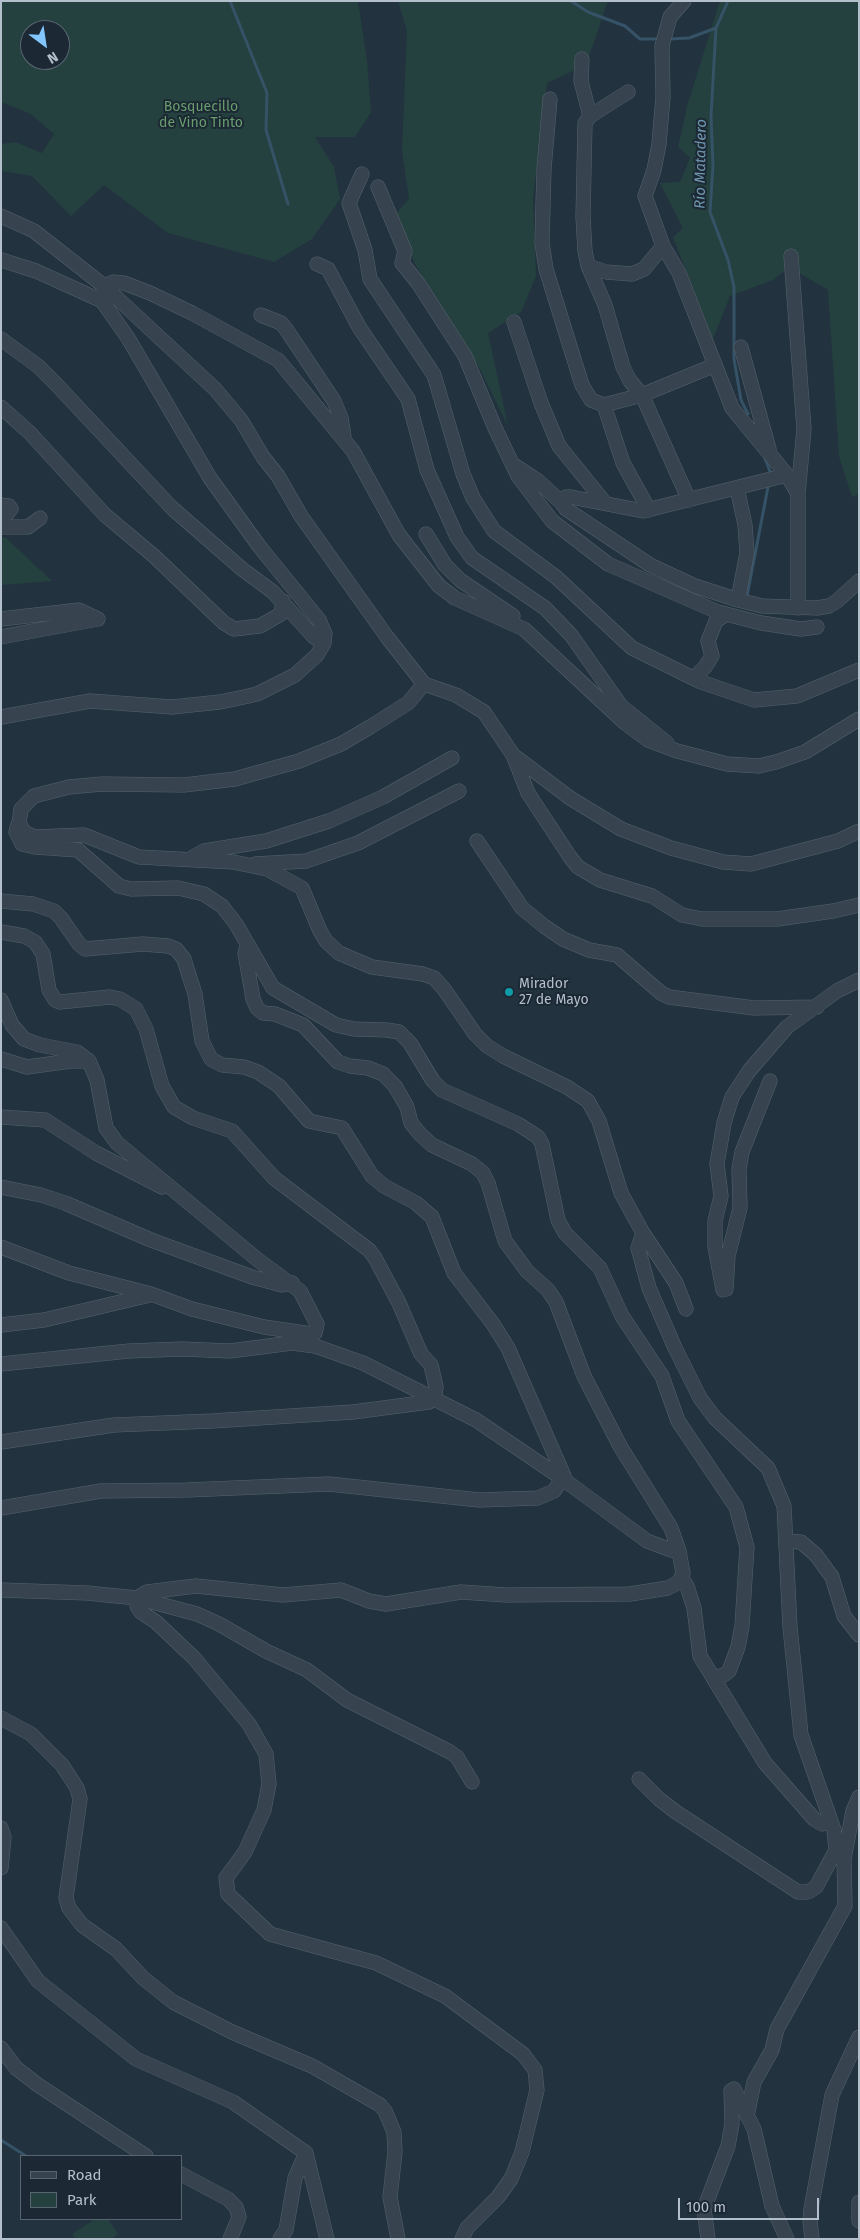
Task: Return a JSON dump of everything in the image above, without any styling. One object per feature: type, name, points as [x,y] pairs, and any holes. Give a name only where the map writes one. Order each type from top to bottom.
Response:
[{"type":"street","points":[[684,1],[670,17],[662,46],[663,98],[659,144],[654,170],[645,191],[647,206],[663,246],[679,274],[732,408],[786,475],[798,494]]},
{"type":"street","points":[[582,59],[581,81],[590,116]]},
{"type":"street","points":[[628,92],[590,116],[585,123],[583,207],[588,266],[605,305],[630,381],[642,395],[690,500]]},
{"type":"street","points":[[550,99],[544,169],[542,243],[546,270],[582,385],[591,400],[604,405],[642,395],[715,365]]},
{"type":"street","points":[[362,174],[349,204],[365,250],[370,279],[434,374],[462,474],[494,531],[556,577],[632,648],[694,678],[754,700],[797,696],[859,670]]},
{"type":"street","points":[[378,187],[405,251],[402,263],[418,283],[465,356],[512,464],[527,490],[552,521],[608,564],[726,614],[801,630],[817,626]]},
{"type":"street","points":[[1,216],[34,231],[104,286],[215,389],[241,420],[263,457],[278,476],[301,516],[386,637],[424,684],[456,695],[484,712],[513,755],[528,793],[570,857],[589,875],[652,896],[682,915],[702,919],[777,919],[833,912],[859,905]]},
{"type":"street","points":[[588,266],[606,272],[632,274],[644,269],[663,246]]},
{"type":"street","points":[[791,256],[804,429],[798,494],[798,608]]},
{"type":"street","points":[[1,260],[36,271],[102,301],[128,338],[210,478],[259,546],[319,620],[325,634],[324,643],[317,655],[295,675],[257,694],[220,702],[172,706],[90,701],[1,717]]},
{"type":"street","points":[[317,264],[328,270],[359,327],[408,399],[427,470],[457,537],[472,558],[545,608],[571,635],[621,706],[677,751]]},
{"type":"street","points":[[104,286],[114,282],[124,283],[150,294],[192,313],[278,360],[354,451],[399,535],[434,581],[455,598],[524,629]]},
{"type":"street","points":[[102,301],[104,286]]},
{"type":"street","points":[[261,315],[281,323],[286,329],[334,402],[341,418],[344,438]]},
{"type":"street","points":[[514,322],[541,403],[559,446],[605,503]]},
{"type":"street","points":[[1,339],[38,366],[172,508],[231,560],[283,601],[314,637],[324,643]]},
{"type":"street","points":[[741,347],[770,455]]},
{"type":"street","points":[[604,405],[623,463],[649,510]]},
{"type":"street","points":[[1,407],[30,434],[105,515],[154,556],[224,624],[234,629],[260,626],[281,614],[283,601]]},
{"type":"street","points":[[512,464],[538,481],[562,502],[566,509],[650,565],[695,586],[762,606],[817,608],[829,606],[846,594],[859,581]]},
{"type":"street","points":[[562,502],[569,496],[643,511],[786,475]]},
{"type":"street","points":[[737,488],[745,525],[747,553],[738,600]]},
{"type":"street","points":[[1,505],[9,506],[11,509],[1,521]]},
{"type":"street","points":[[1,528],[28,527],[40,518]]},
{"type":"street","points":[[426,534],[445,566],[460,580],[505,610],[625,723],[648,740],[677,751],[727,764],[759,766],[805,752],[859,718]]},
{"type":"street","points":[[1,619],[79,610],[98,619],[1,637]]},
{"type":"street","points":[[694,678],[705,667],[712,656],[708,641],[716,621],[726,614]]},
{"type":"street","points":[[424,684],[408,702],[370,727],[341,744],[299,761],[235,779],[184,785],[102,784],[69,787],[34,796],[21,809],[16,832],[22,844],[35,848],[78,850],[119,886],[131,889],[178,888],[204,894],[222,906],[248,944],[267,981],[278,991],[336,1025],[354,1030],[399,1032],[410,1043],[433,1081],[442,1090],[518,1124],[538,1137],[542,1144],[558,1220],[565,1233],[600,1268],[622,1316],[662,1376],[678,1421],[736,1507],[747,1547],[742,1626],[738,1647],[728,1671],[724,1675],[713,1678]]},
{"type":"street","points":[[513,755],[570,798],[621,829],[671,848],[723,862],[751,864],[838,841],[859,830]]},
{"type":"street","points":[[190,858],[204,851],[266,842],[328,821],[383,797],[452,758]]},
{"type":"street","points":[[247,865],[306,861],[358,843],[459,791]]},
{"type":"street","points":[[19,824],[24,832],[34,837],[84,835],[139,857],[190,858],[234,862],[267,870],[302,888],[320,931],[326,941],[339,953],[372,967],[428,975],[444,989],[475,1034],[487,1046],[503,1056],[567,1087],[588,1101],[599,1121],[616,1182],[643,1233],[670,1273],[686,1309]]},
{"type":"street","points":[[477,841],[516,900],[544,926],[572,943],[590,950],[617,955],[661,993],[669,997],[754,1008],[817,1007]]},
{"type":"street","points":[[1,901],[33,904],[54,912],[61,918],[79,944],[85,949],[144,944],[168,946],[176,950],[184,959],[188,969],[195,994],[202,1041],[211,1059],[222,1065],[244,1067],[258,1072],[279,1086],[309,1121],[342,1128],[372,1176],[384,1186],[416,1203],[432,1217],[454,1273],[493,1324],[508,1348],[563,1474],[563,1479],[554,1491],[538,1498],[479,1500],[329,1484],[197,1490],[101,1491],[1,1508]]},
{"type":"street","points":[[1,932],[24,936],[35,942],[43,954],[49,990],[55,1000],[60,1002],[110,997],[129,1003],[136,1009],[146,1029],[162,1086],[174,1107],[193,1118],[232,1131],[274,1178],[368,1250],[375,1258],[399,1303],[421,1354],[430,1365],[436,1387],[433,1399]]},
{"type":"street","points":[[248,944],[245,953],[253,999],[255,1005],[263,1013],[275,1014],[304,1025],[338,1062],[350,1066],[368,1068],[383,1074],[395,1086],[407,1107],[411,1122],[420,1134],[432,1144],[472,1164],[483,1173],[488,1183],[505,1241],[527,1271],[548,1290],[556,1302],[584,1376],[620,1446],[671,1528],[679,1551],[683,1573],[682,1580],[687,1586],[694,1608],[700,1656],[765,1763],[814,1820],[822,1824],[831,1822]]},
{"type":"street","points":[[770,1081],[742,1152],[739,1169],[740,1208],[728,1256],[726,1289],[723,1290],[715,1233],[721,1196],[718,1157],[728,1109],[737,1088],[762,1055],[787,1027],[837,991],[859,980]]},
{"type":"street","points":[[1,1000],[12,1025],[24,1039],[40,1045],[70,1049],[81,1054],[88,1061],[96,1080],[104,1120],[111,1137],[258,1260],[292,1283],[300,1291],[315,1318],[317,1329],[308,1339],[230,1351],[182,1349],[129,1351],[1,1364]]},
{"type":"street","points":[[1,1059],[27,1068],[71,1061],[84,1063],[88,1061]]},
{"type":"street","points":[[1,1117],[45,1120],[119,1166],[155,1184],[168,1186]]},
{"type":"street","points":[[1,1187],[41,1195],[65,1203],[152,1240],[252,1277],[282,1285],[292,1283]]},
{"type":"street","points":[[639,1779],[659,1800],[798,1892],[808,1892],[816,1887],[836,1850],[836,1839],[831,1822],[802,1735],[790,1627],[784,1506],[768,1468],[708,1410],[675,1348],[640,1261],[638,1248],[643,1233]]},
{"type":"street","points":[[2,1245],[69,1273],[151,1294],[192,1309],[308,1339],[363,1363],[476,1420],[563,1479],[647,1541],[679,1551]]},
{"type":"street","points":[[1,1325],[52,1318],[151,1294]]},
{"type":"street","points":[[1,1442],[114,1425],[339,1413],[425,1402],[433,1399]]},
{"type":"street","points":[[787,1541],[801,1542],[816,1555],[832,1577],[844,1616],[859,1635]]},
{"type":"street","points":[[136,1598],[147,1592],[196,1586],[283,1595],[334,1589],[369,1601],[386,1604],[461,1592],[506,1595],[642,1594],[668,1588],[682,1580]]},
{"type":"street","points":[[1,1590],[87,1593],[136,1598],[197,1614],[219,1624],[266,1651],[307,1670],[347,1700],[457,1757],[472,1782]]},
{"type":"street","points":[[136,1598],[137,1606],[141,1612],[156,1622],[194,1658],[249,1724],[266,1754],[269,1784],[264,1810],[245,1852],[226,1878],[228,1894],[270,1934],[376,1963],[445,1996],[523,2054],[535,2070],[537,2090],[522,2152],[511,2179],[498,2197],[467,2228],[462,2239]]},
{"type":"street","points":[[1,1718],[31,1734],[62,1765],[77,1788],[80,1799],[66,1898],[74,1916],[82,1926],[116,1949],[143,1978],[173,2002],[232,2032],[312,2066],[380,2105],[385,2111],[394,2132],[395,2152],[390,2197],[398,2239]]},
{"type":"street","points":[[746,2116],[754,2082],[772,2050],[777,2029],[845,1906],[844,1859],[853,1811],[859,1796]]},
{"type":"street","points":[[1,1828],[4,1837],[1,1868]]},
{"type":"street","points":[[1,1928],[38,1981],[136,2059],[233,2102],[306,2153],[327,2239]]},
{"type":"street","points":[[812,2239],[811,2209],[832,2095],[859,2037]]},
{"type":"street","points":[[1,2048],[16,2068],[38,2085],[144,2155]]},
{"type":"street","points":[[708,2239],[704,2209],[728,2146],[732,2124],[732,2089],[736,2091],[757,2138],[772,2206],[787,2239]]},
{"type":"street","points":[[280,2239],[286,2230],[295,2178],[306,2153]]},
{"type":"street","points":[[182,2175],[228,2199],[236,2207],[239,2217],[230,2239]]},
{"type":"street","points":[[859,2202],[859,2221]]},
{"type":"green space","name":"Bosquecillo de Vino Tinto","points":[[1,1],[358,1],[367,61],[371,112],[355,137],[315,137],[334,167],[340,199],[312,239],[274,262],[168,233],[104,185],[71,216],[32,176],[1,171],[1,144],[15,142],[42,153],[54,134],[31,114],[1,102]]},
{"type":"green space","points":[[398,1],[608,1],[586,65],[547,83],[533,197],[536,276],[521,312],[488,333],[508,426],[480,369],[415,264],[395,215],[409,199],[402,150],[407,31]]},
{"type":"green space","points":[[720,1],[859,1],[859,494],[852,497],[839,456],[828,290],[789,267],[773,280],[730,296],[713,339],[673,237],[683,228],[660,183],[680,182],[690,158],[678,147],[688,103]]},
{"type":"green space","points":[[1,537],[6,538],[52,581],[1,585]]},
{"type":"green space","points":[[93,2220],[109,2220],[118,2234],[111,2239],[76,2239],[72,2234]]},
{"type":"waterway","points":[[230,1],[267,93],[266,130],[288,204]]},
{"type":"waterway","points":[[571,1],[588,12],[625,26],[640,39],[660,39]]},
{"type":"waterway","name":"Río Matadero","points":[[728,1],[716,28],[711,116],[713,165],[710,212],[728,260],[734,287],[734,359],[741,400],[748,414]]},
{"type":"waterway","points":[[669,39],[689,38],[716,28]]},
{"type":"waterway","name":"Río Matadero","points":[[764,456],[771,474]]},
{"type":"waterway","name":"Río Matadero","points":[[747,596],[768,487]]},
{"type":"waterway","points":[[1,2140],[24,2155]]},
{"type":"place","name":"Mirador 27 de Mayo","points":[[509,992]]}]
